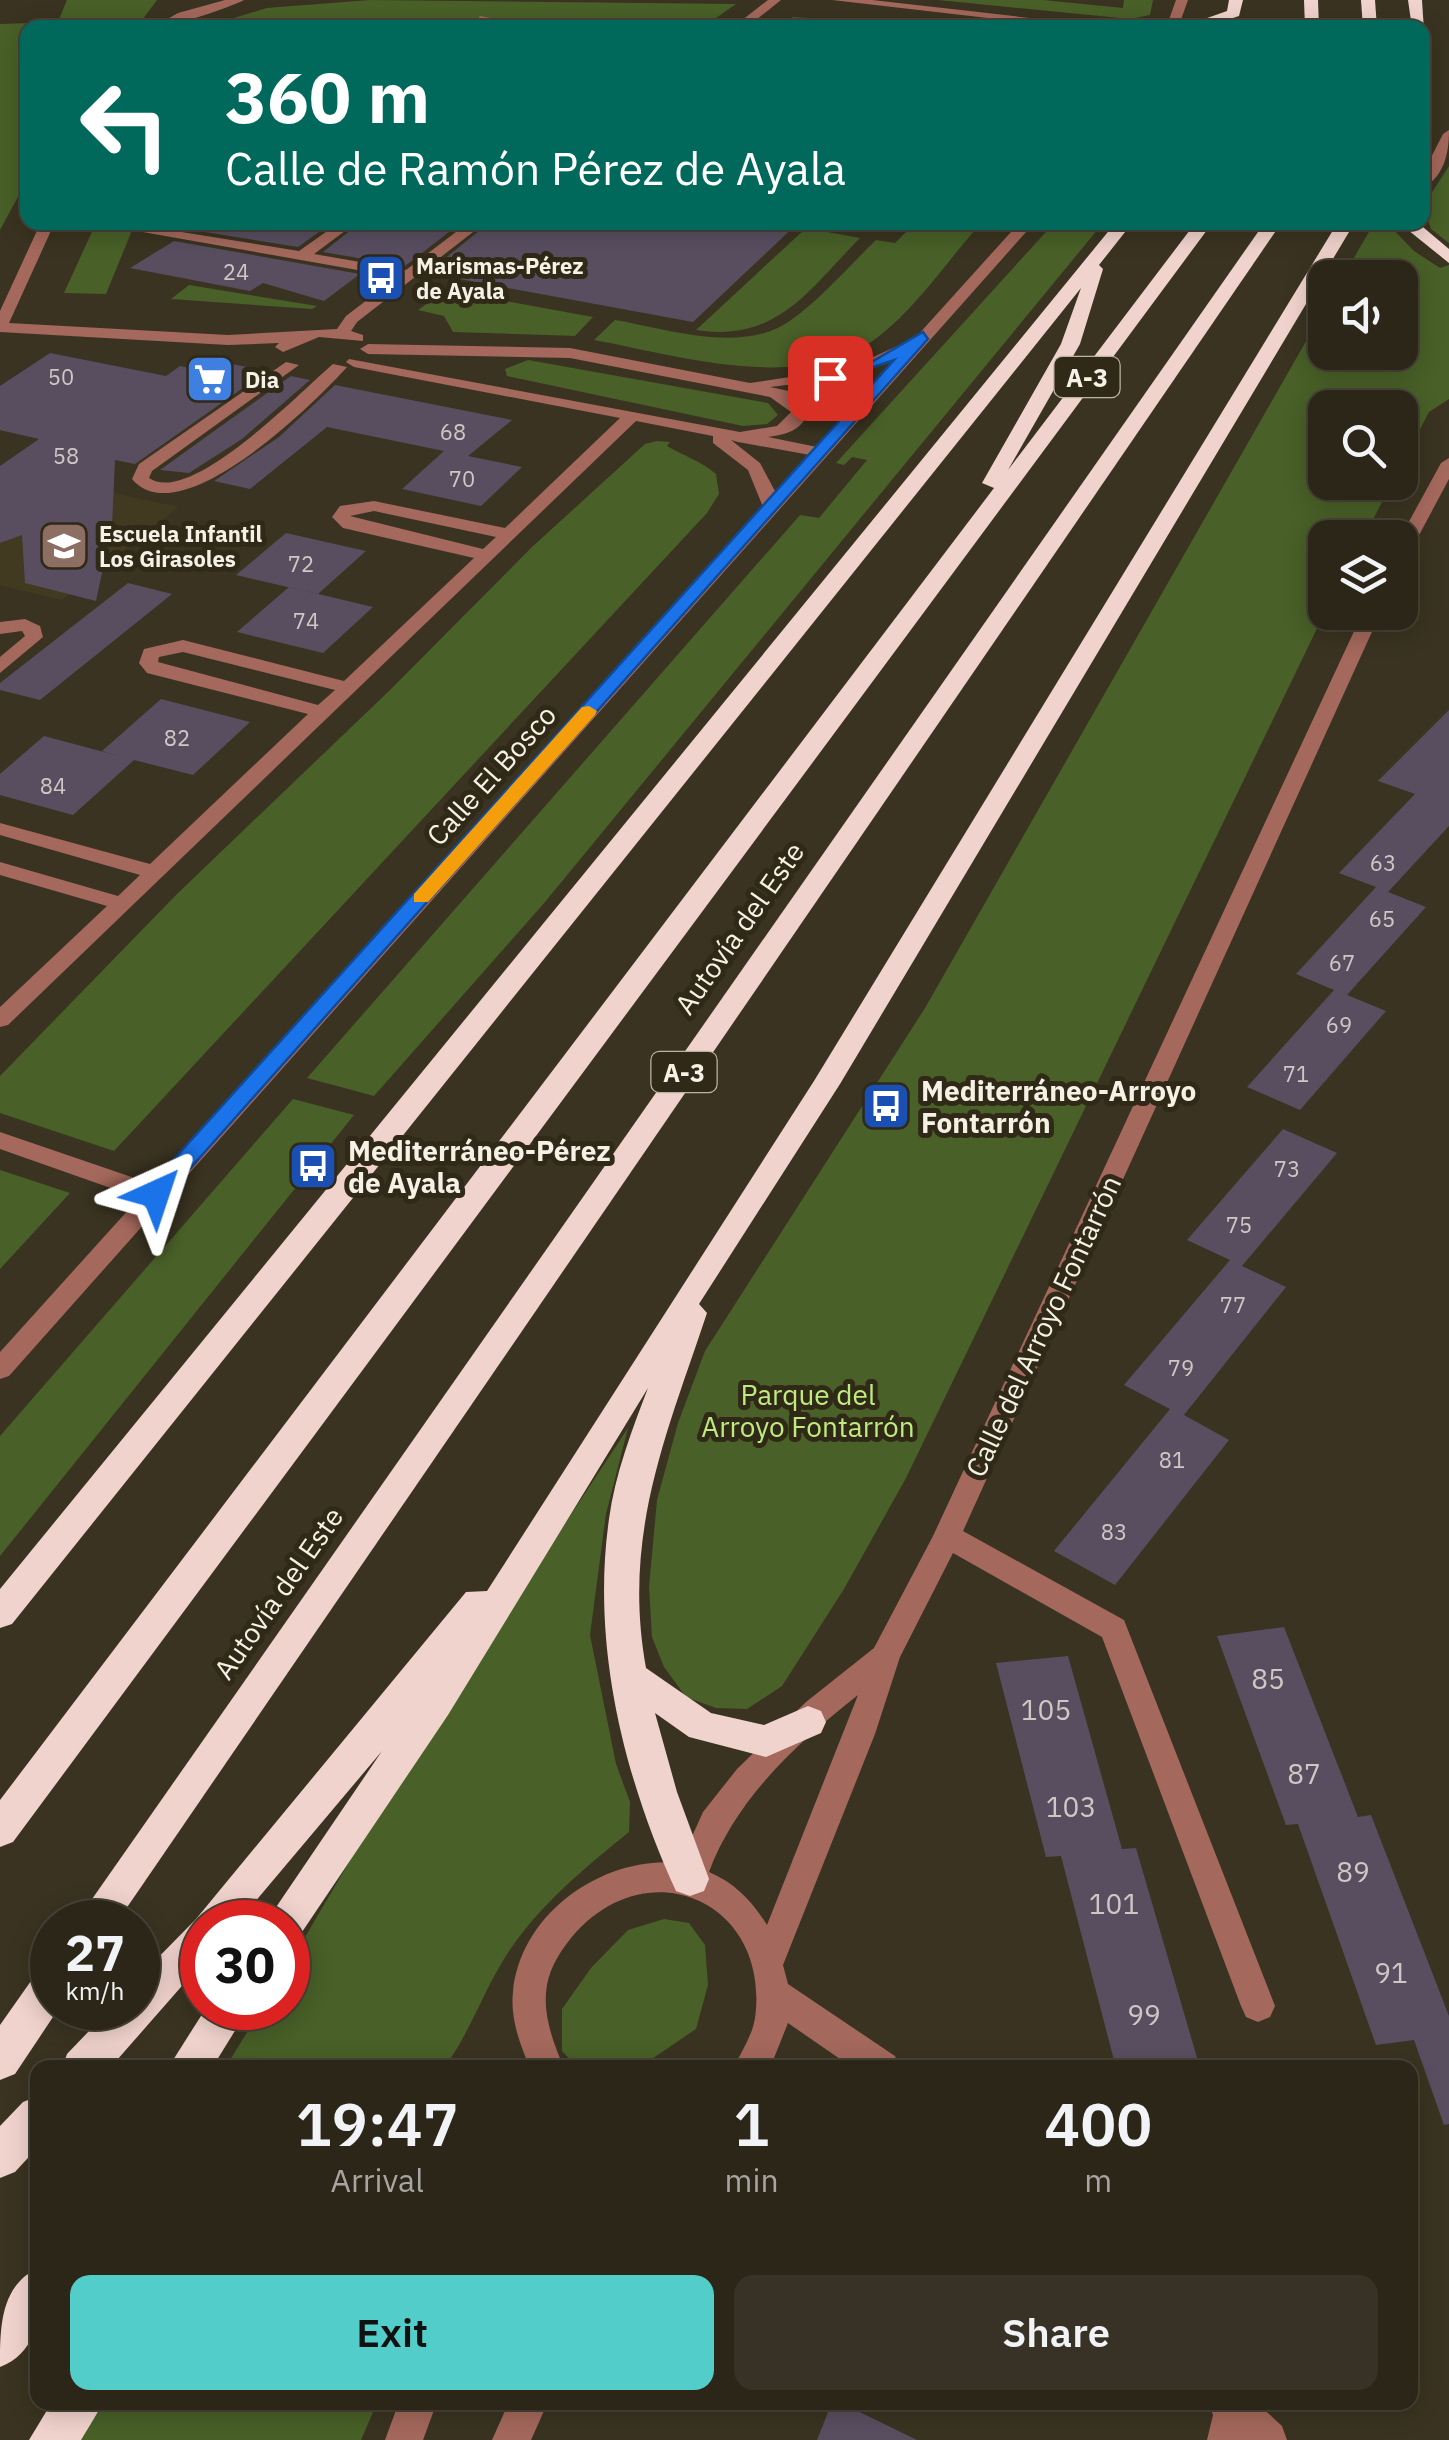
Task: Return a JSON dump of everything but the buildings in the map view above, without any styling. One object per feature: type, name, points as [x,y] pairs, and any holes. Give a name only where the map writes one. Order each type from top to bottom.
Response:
[{"type":"highway","points":[[1182,3],[1215,13],[1240,2]]},
{"type":"highway","points":[[1216,20],[1234,13],[1240,2]]},
{"type":"highway","points":[[0,1614],[1119,230]]},
{"type":"highway","name":"Autovía del Este","points":[[0,1830],[1199,230]]},
{"type":"highway","name":"Autovía del Este","points":[[110,1900],[1268,230]]},
{"type":"highway","points":[[301,1900],[434,1704],[706,1268],[826,1084],[1341,230]]},
{"type":"highway","points":[[1415,230],[1449,258]]},
{"type":"highway","points":[[970,532],[1014,434],[1049,386],[1082,320],[1096,261]]},
{"type":"highway","points":[[690,1879],[654,1792],[629,1676],[619,1600],[627,1514],[706,1268]]},
{"type":"highway","points":[[233,1900],[390,1715],[572,1482]]},
{"type":"highway","points":[[629,1676],[702,1726],[766,1741],[808,1722]]},
{"type":"highway","points":[[160,1982],[180,1959]]},
{"type":"highway","points":[[0,2060],[30,2016]]},
{"type":"highway","points":[[89,2060],[116,2030]]},
{"type":"highway","points":[[193,2060],[214,2030]]},
{"type":"highway","points":[[0,2157],[30,2125]]},
{"type":"highway","points":[[0,2345],[30,2302]]},
{"type":"highway","points":[[52,2440],[75,2410]]},
{"type":"street","points":[[170,20],[194,5],[238,0]]},
{"type":"street","points":[[749,20],[775,0]]},
{"type":"street","points":[[838,0],[1034,20]]},
{"type":"street","points":[[1430,174],[1442,157],[1449,134]]},
{"type":"street","points":[[1430,158],[1442,157]]},
{"type":"street","points":[[44,230],[0,327],[228,340],[342,333],[364,342],[368,349]]},
{"type":"street","points":[[154,230],[409,276]]},
{"type":"street","points":[[302,256],[339,230]]},
{"type":"street","points":[[342,333],[351,319],[469,230]]},
{"type":"street","name":"Calle El Bosco","points":[[0,1370],[1021,230]]},
{"type":"street","points":[[739,385],[804,382],[854,372],[878,364],[923,336]]},
{"type":"street","points":[[294,338],[285,358],[146,468],[140,479],[155,490],[168,490],[203,478],[368,349],[570,353],[857,410]]},
{"type":"street","points":[[228,340],[285,358],[498,389],[819,452]]},
{"type":"street","points":[[498,389],[487,378],[486,367],[526,351]]},
{"type":"street","points":[[738,437],[782,430],[798,419],[799,412],[792,402],[775,393]]},
{"type":"street","points":[[0,1020],[631,416]]},
{"type":"street","points":[[697,430],[752,460],[768,486],[771,506]]},
{"type":"street","points":[[1418,521],[1449,463]]},
{"type":"street","points":[[486,555],[348,524],[341,517],[346,510],[374,506],[508,534]]},
{"type":"street","points":[[0,628],[25,625],[33,630],[34,637],[0,667]]},
{"type":"street","name":"Calle del Arroyo Fontarrón","points":[[755,2060],[772,2028],[772,1979],[885,1657],[947,1536],[1364,630]]},
{"type":"street","points":[[322,712],[154,669],[148,662],[151,654],[164,647],[182,646],[347,687]]},
{"type":"street","points":[[0,829],[154,872]]},
{"type":"street","points":[[0,868],[120,904]]},
{"type":"street","points":[[0,1140],[156,1194]]},
{"type":"street","points":[[947,1536],[1114,1629],[1258,2006]]},
{"type":"street","name":"Calle del Arroyo Fontarrón","points":[[690,1879],[712,1825],[733,1796],[846,1684],[885,1657]]},
{"type":"street","points":[[544,2060],[533,2032],[530,1988],[543,1950],[565,1915],[602,1891],[651,1878],[690,1879],[722,1896],[772,1979],[873,2060]]},
{"type":"street","points":[[404,2440],[415,2410]]},
{"type":"street","points":[[512,2440],[525,2410]]},
{"type":"street","points":[[1229,2417],[1268,2440]]},
{"type":"shaded area","name":"Escuela Infantil Los Girasoles","points":[[0,468],[178,507],[62,600],[0,585]]},
{"type":"green space","points":[[67,0],[157,0],[142,20],[59,20]]},
{"type":"green space","points":[[370,0],[736,4],[713,20],[227,20],[267,8]]},
{"type":"green space","points":[[938,0],[1043,0],[1123,8],[1124,0],[1153,0],[1150,15],[1130,19]]},
{"type":"green space","points":[[793,17],[842,20],[789,20]]},
{"type":"green space","points":[[20,23],[20,193],[0,230],[0,24]]},
{"type":"green space","points":[[1449,166],[1449,243],[1431,229],[1430,195]]},
{"type":"green space","points":[[93,230],[132,230],[106,294],[64,293]]},
{"type":"green space","points":[[804,230],[860,238],[807,293],[770,320],[724,332],[696,330]]},
{"type":"green space","points":[[908,230],[975,230],[906,312],[878,337],[848,354],[814,364],[739,366],[594,340],[615,320],[728,338],[772,330],[814,302],[876,240],[895,243]]},
{"type":"green space","points":[[1048,230],[1097,230],[545,902],[374,1096],[307,1078],[800,515],[819,518],[867,460],[852,457],[844,465],[836,463]]},
{"type":"green space","name":"Parque del Arroyo Fontarrón","points":[[1370,230],[1394,230],[1414,251],[1440,268],[1449,265],[1449,399],[1429,412],[1418,433],[1418,390],[1308,390],[1308,500],[1383,500],[1373,520],[1308,520],[1308,630],[1316,630],[906,1478],[844,1589],[782,1686],[747,1709],[716,1708],[686,1697],[664,1667],[652,1637],[649,1587],[657,1500],[678,1423],[705,1351],[925,1008],[1308,338],[1308,370],[1418,370],[1418,260],[1353,260]]},
{"type":"green space","points":[[189,285],[317,306],[312,309],[171,299]]},
{"type":"green space","points":[[446,290],[593,317],[575,336],[453,332],[444,316],[418,310]]},
{"type":"green space","points":[[528,360],[768,403],[778,415],[767,424],[743,426],[507,376],[505,369]]},
{"type":"green space","points":[[670,442],[667,446],[716,474],[719,494],[707,513],[114,1151],[0,1113],[0,1076],[177,894],[389,691],[532,547],[645,444]]},
{"type":"green space","points":[[293,1099],[354,1115],[0,1556],[0,1436]]},
{"type":"green space","points":[[0,1170],[70,1193],[0,1269]]},
{"type":"green space","points":[[628,1428],[606,1514],[590,1635],[616,1764],[630,1802],[629,1832],[576,1876],[527,1926],[501,1964],[449,2060],[230,2060],[248,2030],[310,2030],[310,1929],[408,1762]]},
{"type":"green space","points":[[664,1919],[689,1923],[705,1945],[708,1985],[696,2029],[650,2060],[570,2060],[562,2051],[562,2009],[591,1968],[628,1930]]},
{"type":"green space","points":[[100,2410],[374,2410],[361,2440],[79,2440]]},
{"type":"slow traffic","points":[[421,898],[589,711]]},
{"type":"place","name":"Marismas-Pérez de Ayala","points":[[381,278]]},
{"type":"place","name":"Dia","points":[[210,379]]},
{"type":"place","name":"Escuela Infantil Los Girasoles","points":[[64,546]]},
{"type":"place","name":"Mediterráneo-Arroyo Fontarrón","points":[[886,1106]]},
{"type":"place","name":"Mediterráneo-Pérez de Ayala","points":[[313,1166]]},
{"type":"route","points":[[156,1194],[923,336],[878,364],[830,378]]}]
